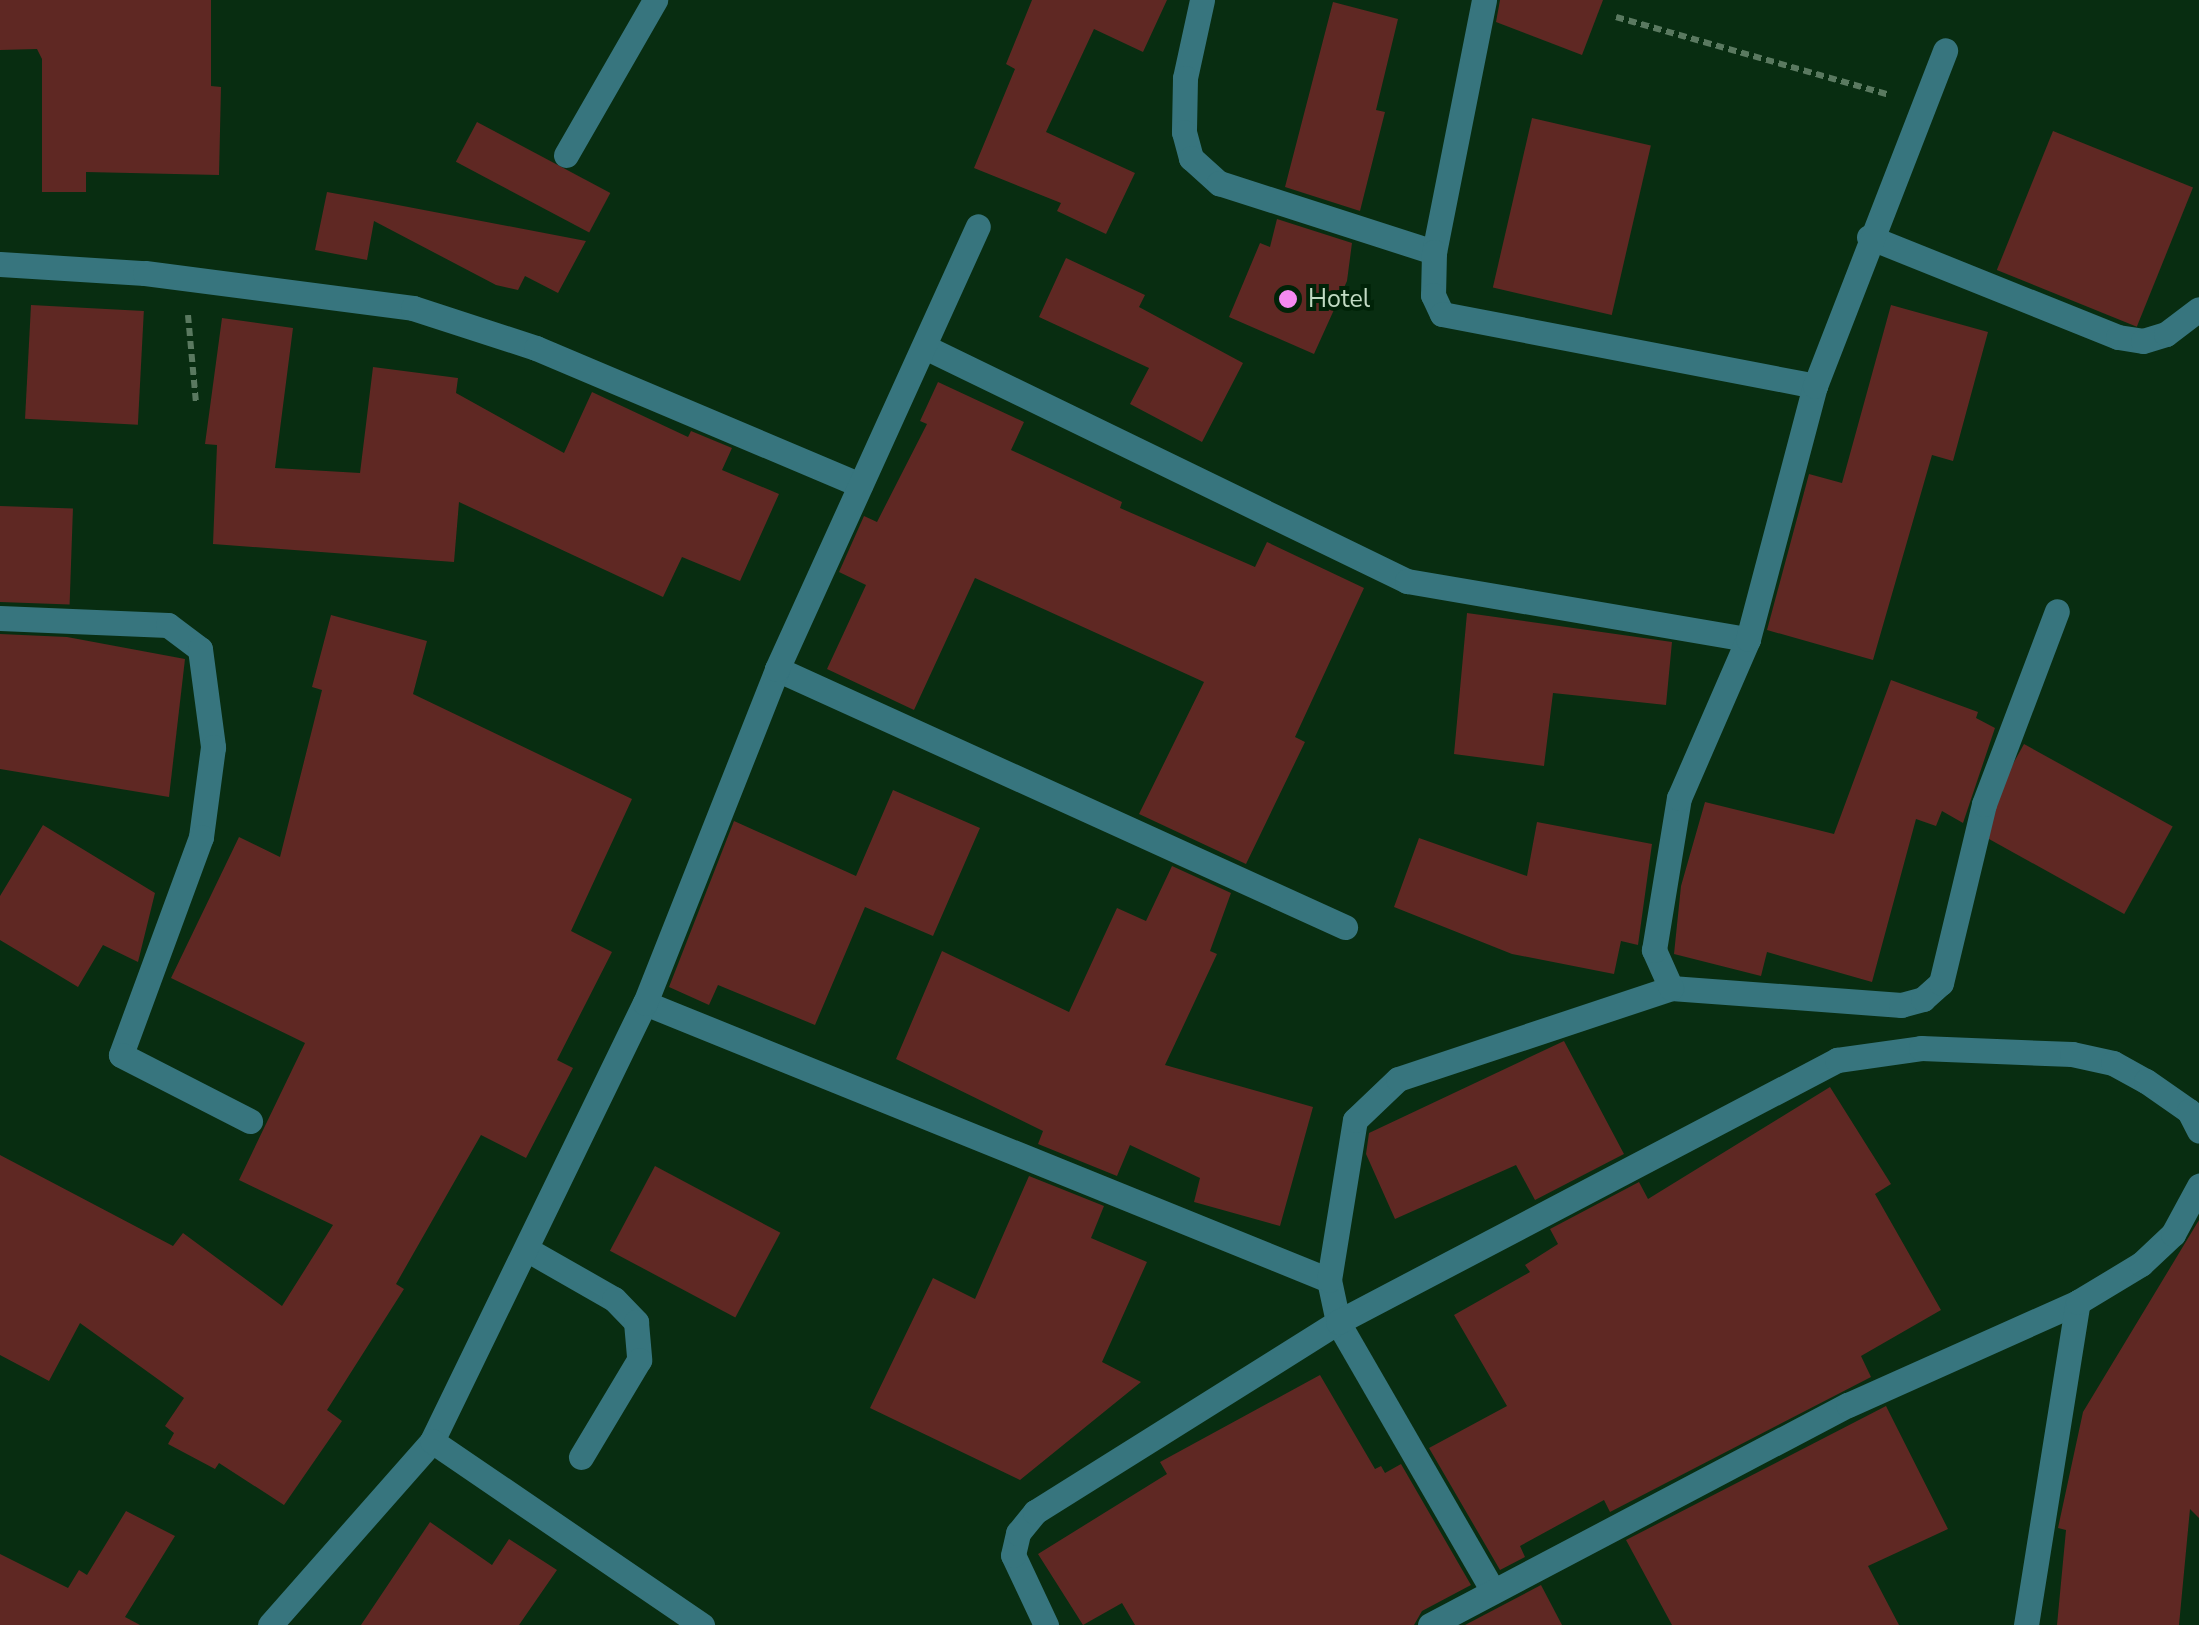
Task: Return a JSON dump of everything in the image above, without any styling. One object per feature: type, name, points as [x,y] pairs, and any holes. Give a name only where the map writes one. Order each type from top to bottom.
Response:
[{"type":"street","points":[[566,155],[655,0]]},
{"type":"street","points":[[1202,0],[1186,78],[1191,158],[1220,183],[1434,252]]},
{"type":"street","points":[[1484,0],[1434,252],[1433,295],[1442,314],[1468,324],[1815,386]]},
{"type":"street","points":[[1670,988],[1654,950],[1679,798],[1748,639],[1815,386],[1869,237],[1926,105],[1945,50]]},
{"type":"street","points":[[270,1625],[432,1441],[645,1002],[777,669],[978,226]]},
{"type":"street","points":[[1869,237],[2118,337],[2144,340],[2166,334],[2199,309]]},
{"type":"street","points":[[0,264],[185,280],[413,308],[552,354],[860,485]]},
{"type":"street","points":[[925,347],[1406,581],[1748,639]]},
{"type":"street","points":[[1494,1591],[1338,1322],[1329,1280],[1355,1120],[1398,1079],[1670,988],[1901,1005],[1924,999],[1941,983],[1984,804],[2057,611]]},
{"type":"street","points":[[0,618],[168,625],[200,649],[212,747],[202,838],[121,1055],[250,1121]]},
{"type":"street","points":[[777,669],[1345,927]]},
{"type":"street","points":[[645,1002],[1329,1280]]},
{"type":"street","points":[[1046,1625],[1014,1555],[1018,1533],[1035,1512],[1338,1322],[1837,1060],[1874,1050],[1997,1049],[2113,1064],[2189,1111],[2199,1131]]},
{"type":"street","points":[[1430,1625],[1848,1404],[2078,1302],[2141,1264],[2172,1234],[2199,1186]]},
{"type":"street","points":[[528,1250],[614,1299],[636,1322],[639,1360],[582,1456]]},
{"type":"street","points":[[2026,1625],[2078,1302]]},
{"type":"street","points":[[432,1441],[702,1625]]},
{"type":"path","points":[[1616,17],[1926,105]]},
{"type":"path","points":[[185,280],[196,403]]},
{"type":"building","points":[[0,0],[211,0],[211,86],[221,87],[219,175],[86,172],[86,192],[42,192],[42,59],[37,49],[0,50]]},
{"type":"building","points":[[1032,0],[1167,0],[1143,52],[1094,29],[1046,132],[1135,173],[1106,234],[1057,211],[1061,203],[974,168],[1015,69],[1006,64]]},
{"type":"building","points":[[1500,0],[1603,0],[1582,55],[1496,22]]},
{"type":"building","points":[[1333,2],[1398,19],[1376,110],[1385,112],[1360,211],[1285,187]]},
{"type":"building","points":[[1532,118],[1651,145],[1612,315],[1493,288]]},
{"type":"building","points":[[477,122],[610,193],[589,233],[456,162]]},
{"type":"building","points":[[2053,131],[2193,188],[2137,327],[1997,270]]},
{"type":"building","points":[[327,192],[586,241],[558,293],[525,276],[518,290],[496,285],[374,221],[367,260],[315,250]]},
{"type":"building","name":"Hotel","points":[[1277,219],[1352,243],[1347,281],[1314,354],[1229,317],[1260,243],[1270,247]]},
{"type":"building","points":[[1066,258],[1145,295],[1139,307],[1243,363],[1202,442],[1130,404],[1149,368],[1039,317]]},
{"type":"building","points":[[31,305],[144,311],[138,425],[25,419]]},
{"type":"building","points":[[1891,305],[1988,332],[1953,461],[1932,455],[1873,660],[1767,630],[1809,474],[1842,483]]},
{"type":"building","points":[[222,318],[293,328],[275,468],[360,473],[373,367],[458,378],[456,393],[564,453],[592,392],[688,437],[691,431],[732,448],[722,470],[779,494],[740,581],[682,557],[663,597],[459,502],[454,562],[213,544],[217,445],[205,444]]},
{"type":"building","points":[[938,382],[1024,422],[1011,450],[1122,502],[1120,508],[1255,567],[1267,542],[1364,588],[1295,737],[1305,742],[1246,864],[1139,814],[1204,682],[975,578],[914,710],[827,669],[866,585],[839,572],[864,516],[877,522],[927,424],[920,421]]},
{"type":"building","points":[[0,506],[73,509],[70,604],[0,602]]},
{"type":"building","points":[[1467,613],[1672,642],[1666,705],[1553,693],[1544,766],[1454,754]]},
{"type":"building","points":[[331,615],[427,641],[413,694],[632,799],[571,931],[612,952],[557,1060],[573,1068],[526,1158],[481,1135],[396,1284],[404,1289],[327,1410],[342,1421],[284,1505],[219,1463],[215,1469],[168,1444],[174,1433],[165,1426],[184,1398],[80,1323],[49,1381],[0,1355],[0,1155],[173,1246],[183,1233],[282,1306],[333,1225],[239,1180],[305,1043],[171,978],[239,837],[280,857],[322,690],[312,687]]},
{"type":"building","points":[[0,634],[67,637],[185,659],[169,797],[0,769]]},
{"type":"building","points":[[1891,680],[1978,712],[1976,718],[1995,728],[1963,823],[1942,811],[1936,826],[1916,819],[1872,982],[1767,952],[1761,976],[1674,954],[1681,886],[1705,802],[1834,834]]},
{"type":"building","points":[[2024,744],[2173,826],[2124,914],[1976,831]]},
{"type":"building","points":[[893,790],[980,828],[933,936],[865,907],[815,1025],[718,985],[709,1005],[669,987],[734,821],[856,876]]},
{"type":"building","points":[[1537,822],[1652,844],[1638,945],[1621,941],[1614,974],[1512,954],[1394,907],[1419,838],[1527,876]]},
{"type":"building","points":[[43,825],[155,893],[138,962],[103,945],[78,987],[0,940],[0,896]]},
{"type":"building","points":[[1172,866],[1231,893],[1210,951],[1217,954],[1165,1065],[1313,1107],[1280,1226],[1194,1202],[1200,1178],[1130,1145],[1117,1176],[1038,1144],[1043,1131],[896,1059],[942,951],[1069,1012],[1117,908],[1146,921]]},
{"type":"building","points":[[1564,1041],[1624,1154],[1535,1200],[1516,1165],[1395,1219],[1366,1154],[1369,1133]]},
{"type":"building","points":[[1830,1087],[1891,1184],[1875,1194],[1941,1310],[1861,1356],[1871,1377],[1610,1512],[1604,1500],[1520,1546],[1525,1557],[1500,1570],[1429,1448],[1507,1406],[1454,1315],[1530,1272],[1525,1265],[1558,1244],[1550,1229],[1639,1182],[1648,1199]]},
{"type":"building","points":[[655,1166],[780,1233],[735,1317],[610,1251]]},
{"type":"building","points":[[1029,1176],[1104,1206],[1091,1238],[1147,1262],[1102,1362],[1141,1382],[1020,1480],[870,1408],[933,1278],[975,1299]]},
{"type":"building","points":[[2199,1220],[2199,1518],[2190,1509],[2179,1625],[2057,1625],[2066,1530],[2058,1528],[2083,1412]]},
{"type":"building","points":[[1320,1375],[1375,1469],[1381,1466],[1385,1473],[1401,1464],[1471,1585],[1422,1611],[1414,1625],[1135,1625],[1122,1603],[1083,1625],[1038,1554],[1167,1474],[1160,1462]]},
{"type":"building","points":[[1886,1406],[1948,1529],[1868,1566],[1899,1625],[1672,1625],[1626,1540]]},
{"type":"building","points":[[126,1511],[175,1536],[125,1617],[140,1625],[0,1625],[0,1554],[68,1588],[79,1570],[87,1575]]},
{"type":"building","points":[[430,1522],[492,1565],[509,1539],[557,1570],[519,1625],[361,1625]]},
{"type":"building","points":[[1541,1585],[1562,1625],[1465,1625]]},
{"type":"place","name":"Hotel","points":[[1288,299]]}]
